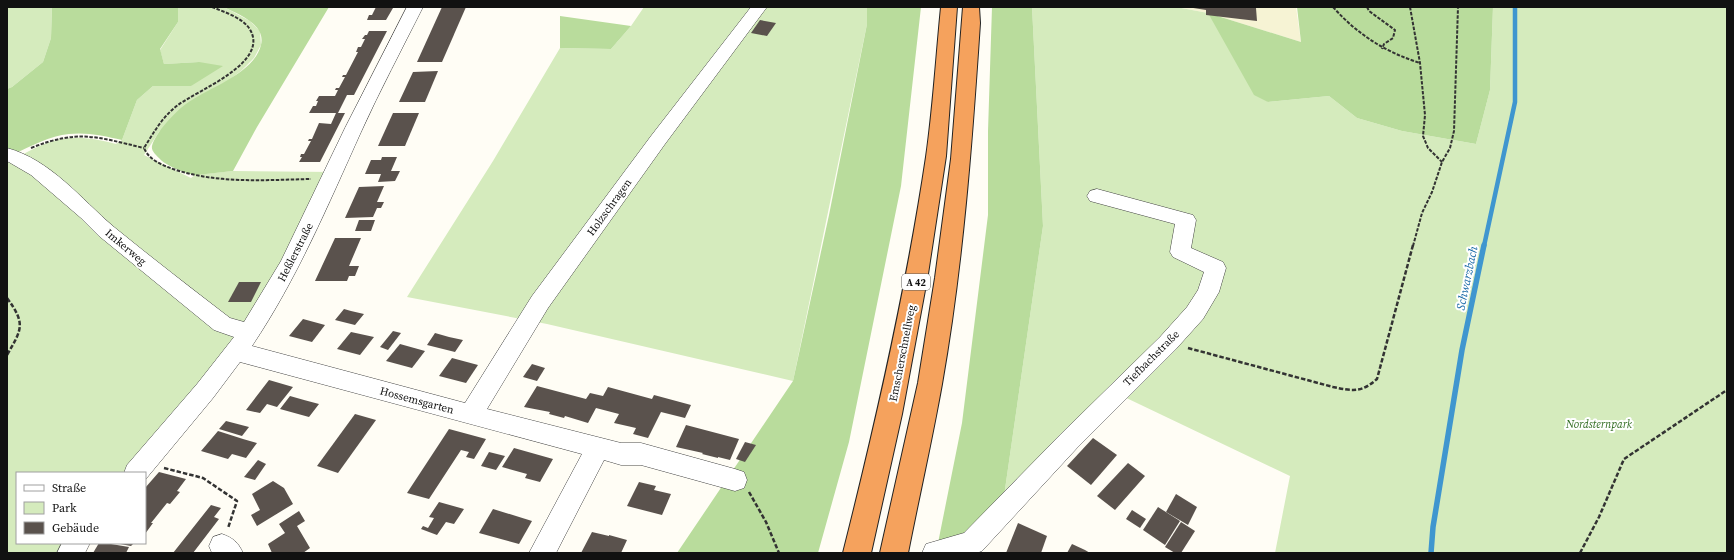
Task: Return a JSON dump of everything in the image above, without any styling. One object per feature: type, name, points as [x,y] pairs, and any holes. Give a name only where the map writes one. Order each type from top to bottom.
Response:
[{"type":"highway","name":"Emscherschnellweg","points":[[857,553],[890,414],[917,274],[936,156],[949,7]]},
{"type":"highway","name":"A 42","points":[[894,553],[930,383],[946,278],[962,159],[971,7]]},
{"type":"street","name":"Heßlerstraße","points":[[140,468],[235,352],[249,333],[274,293],[331,179],[354,128],[415,7]]},
{"type":"street","name":"Holzschragen","points":[[470,415],[540,302],[658,140],[758,7]]},
{"type":"street","name":"Imkerweg","points":[[11,155],[38,170],[88,213],[106,231],[222,324],[249,333]]},
{"type":"street","name":"Tiefbachstraße","points":[[947,552],[973,542],[1069,441],[1168,343],[1195,313],[1208,292],[1216,268],[1180,252],[1186,220],[1096,196]]},
{"type":"street","name":"Hossemsgarten","points":[[235,352],[252,355],[470,415],[621,454],[640,454],[735,480]]},
{"type":"street","points":[[542,553],[598,448]]},
{"type":"street","points":[[70,553],[76,544]]},
{"type":"path","points":[[144,148],[161,122],[171,110],[185,99],[236,70],[248,58],[253,50],[254,38],[250,29],[241,22],[212,7]]},
{"type":"path","points":[[1333,7],[1342,18],[1365,38],[1382,49],[1420,63]]},
{"type":"path","points":[[1367,7],[1369,11],[1395,30],[1393,38],[1384,44],[1382,49]]},
{"type":"path","points":[[1410,7],[1420,63],[1425,115],[1423,136],[1428,148],[1442,162]]},
{"type":"path","points":[[1168,343],[1333,387],[1354,391],[1366,388],[1377,378],[1382,365],[1421,217],[1432,192],[1442,162],[1450,148],[1454,132],[1458,7]]},
{"type":"path","points":[[11,155],[67,135],[77,135],[107,139],[144,148],[148,154],[161,164],[194,176],[239,182],[331,179]]},
{"type":"path","points":[[7,298],[18,314],[20,332],[7,355]]},
{"type":"path","points":[[1580,553],[1599,517],[1624,459],[1727,390]]},
{"type":"path","points":[[140,468],[203,478],[237,501],[226,550]]},
{"type":"path","points":[[735,480],[746,488],[751,494],[766,522],[779,553]]},
{"type":"shaded area","points":[[1176,7],[1296,7],[1301,42],[1208,13]]},
{"type":"green space","points":[[7,7],[52,7],[51,38],[43,62],[12,87],[7,89]]},
{"type":"green space","points":[[52,7],[178,7],[178,22],[160,49],[164,64],[199,62],[223,66],[191,86],[153,86],[137,100],[122,140],[89,134],[69,134],[48,139],[14,154],[7,152],[7,89],[12,87],[43,62],[51,38]]},
{"type":"green space","points":[[178,7],[224,7],[250,21],[260,31],[261,45],[254,58],[241,71],[159,132],[144,155],[191,178],[195,175],[233,171],[333,172],[249,331],[223,323],[20,156],[45,144],[67,138],[89,139],[116,144],[122,140],[137,100],[153,86],[191,86],[199,62],[164,64],[160,50],[178,22]]},
{"type":"green space","points":[[224,7],[329,7],[257,127],[233,171],[193,175],[166,164],[154,153],[152,146],[161,129],[182,107],[240,72],[257,55],[261,45],[259,31],[250,21]]},
{"type":"green space","points":[[644,7],[867,7],[867,24],[793,381],[547,324],[407,297],[493,161],[560,48],[611,49],[631,26]]},
{"type":"green space","points":[[867,7],[921,7],[901,186],[849,442],[818,553],[677,553],[793,381],[829,215],[867,24]]},
{"type":"green space","points":[[992,7],[1032,7],[1043,226],[1002,510],[936,553],[962,423],[988,215],[988,131]]},
{"type":"green space","name":"Nordsternpark","points":[[1032,7],[1176,7],[1208,13],[1268,102],[1329,96],[1357,118],[1402,131],[1476,144],[1490,90],[1493,7],[1727,7],[1727,553],[1275,553],[1290,476],[1118,394],[1002,510],[1043,226]]},
{"type":"green space","points":[[1297,7],[1493,7],[1490,90],[1476,144],[1402,131],[1357,118],[1329,96],[1268,102],[1254,95],[1208,13],[1301,42]]},
{"type":"green space","points":[[560,16],[631,26],[611,49],[560,48]]},
{"type":"green space","points":[[7,158],[11,159],[247,333],[135,472],[16,472],[16,544],[74,544],[68,553],[7,553]]},
{"type":"building","points":[[376,7],[393,8],[386,20],[367,20],[369,15],[372,15]]},
{"type":"building","points":[[442,7],[466,7],[442,62],[417,62]]},
{"type":"building","points":[[1187,7],[1256,8],[1257,21],[1206,15],[1206,10]]},
{"type":"building","points":[[760,20],[776,23],[767,36],[751,33]]},
{"type":"building","points":[[369,31],[387,31],[354,95],[347,95],[338,113],[345,113],[320,162],[299,162],[302,157],[300,157],[301,154],[304,154],[311,141],[308,141],[309,139],[312,139],[319,123],[331,124],[336,113],[309,113],[313,106],[316,106],[318,101],[316,101],[319,96],[335,96],[338,90],[335,90],[336,88],[339,88],[345,77],[342,77],[343,75],[346,75],[358,52],[356,52],[358,47],[361,47],[365,39],[362,39]]},
{"type":"building","points":[[438,71],[425,102],[399,102],[413,72]]},
{"type":"building","points":[[393,113],[419,113],[405,146],[378,146]]},
{"type":"building","points":[[382,157],[397,157],[391,171],[400,171],[395,181],[378,182],[381,174],[365,174],[371,160],[381,160]]},
{"type":"building","points":[[384,186],[377,202],[384,202],[381,208],[377,208],[373,217],[345,218],[359,187]]},
{"type":"building","points":[[359,220],[375,220],[371,231],[355,231]]},
{"type":"building","points":[[335,238],[361,238],[349,266],[359,266],[355,276],[349,276],[347,281],[315,281]]},
{"type":"building","points":[[239,282],[261,282],[251,302],[228,302]]},
{"type":"building","points":[[344,309],[364,314],[355,325],[335,320]]},
{"type":"building","points":[[303,319],[325,325],[312,342],[289,336]]},
{"type":"building","points":[[393,331],[401,333],[388,350],[380,347]]},
{"type":"building","points":[[351,332],[374,337],[360,355],[337,349]]},
{"type":"building","points":[[435,333],[463,340],[455,352],[427,345]]},
{"type":"building","points":[[400,344],[425,351],[412,368],[386,361]]},
{"type":"building","points":[[452,358],[478,365],[466,383],[439,376]]},
{"type":"building","points":[[532,364],[545,368],[537,381],[523,377]]},
{"type":"building","points":[[269,380],[293,387],[277,407],[267,404],[260,413],[246,410]]},
{"type":"building","points":[[537,386],[586,399],[590,393],[603,396],[608,387],[652,399],[654,395],[691,405],[685,418],[661,412],[648,438],[633,434],[636,428],[614,423],[619,414],[596,408],[588,423],[565,416],[564,418],[549,414],[550,412],[524,407]]},
{"type":"building","points":[[290,396],[319,404],[309,417],[280,409]]},
{"type":"building","points":[[355,414],[376,420],[338,473],[317,466]]},
{"type":"building","points":[[226,421],[249,427],[242,436],[219,429]]},
{"type":"building","points":[[686,425],[739,439],[730,460],[676,447]]},
{"type":"building","points":[[449,429],[486,439],[474,459],[466,457],[469,452],[461,450],[429,499],[407,493]]},
{"type":"building","points":[[218,431],[257,443],[246,458],[232,454],[228,459],[201,451]]},
{"type":"building","points":[[1093,438],[1117,455],[1091,485],[1067,466]]},
{"type":"building","points":[[745,442],[756,445],[745,462],[736,459]]},
{"type":"building","points":[[514,448],[553,459],[540,482],[525,478],[527,474],[502,467]]},
{"type":"building","points":[[489,452],[505,456],[496,470],[481,466]]},
{"type":"building","points":[[258,460],[266,464],[255,480],[244,477]]},
{"type":"building","points":[[1128,463],[1145,476],[1115,510],[1097,496]]},
{"type":"building","points":[[159,472],[186,479],[177,491],[180,492],[170,504],[167,503],[151,523],[153,523],[146,533],[146,487]]},
{"type":"building","points":[[273,481],[284,488],[293,504],[257,526],[251,515],[260,510],[252,494]]},
{"type":"building","points":[[639,482],[656,486],[654,490],[671,494],[662,515],[627,506]]},
{"type":"building","points":[[1176,494],[1197,507],[1188,525],[1166,512]]},
{"type":"building","points":[[439,502],[464,509],[454,524],[446,522],[437,535],[421,529],[423,526],[428,528],[434,518],[429,517]]},
{"type":"building","points":[[211,505],[221,508],[214,517],[219,519],[193,553],[173,553]]},
{"type":"building","points":[[1158,507],[1180,521],[1165,545],[1143,530]]},
{"type":"building","points":[[493,509],[532,521],[519,544],[479,533]]},
{"type":"building","points":[[1132,510],[1146,519],[1140,528],[1126,519]]},
{"type":"building","points":[[299,511],[305,521],[297,526],[310,548],[303,553],[272,553],[268,544],[285,533],[279,524]]},
{"type":"building","points":[[1181,522],[1195,531],[1181,553],[1175,553],[1165,547]]},
{"type":"building","points":[[1018,523],[1047,536],[1041,553],[1006,553]]},
{"type":"building","points":[[592,532],[627,540],[621,553],[581,553]]},
{"type":"building","points":[[98,544],[111,544],[129,547],[126,553],[93,553]]},
{"type":"building","points":[[120,544],[133,544],[131,546]]},
{"type":"building","points":[[1072,544],[1085,550],[1090,553],[1067,553]]},
{"type":"waterway","name":"Schwarzbach","points":[[1484,246],[1515,102],[1515,7]]},
{"type":"waterway","name":"Schwarzbach","points":[[1431,553],[1433,527],[1462,350],[1484,245]]}]
